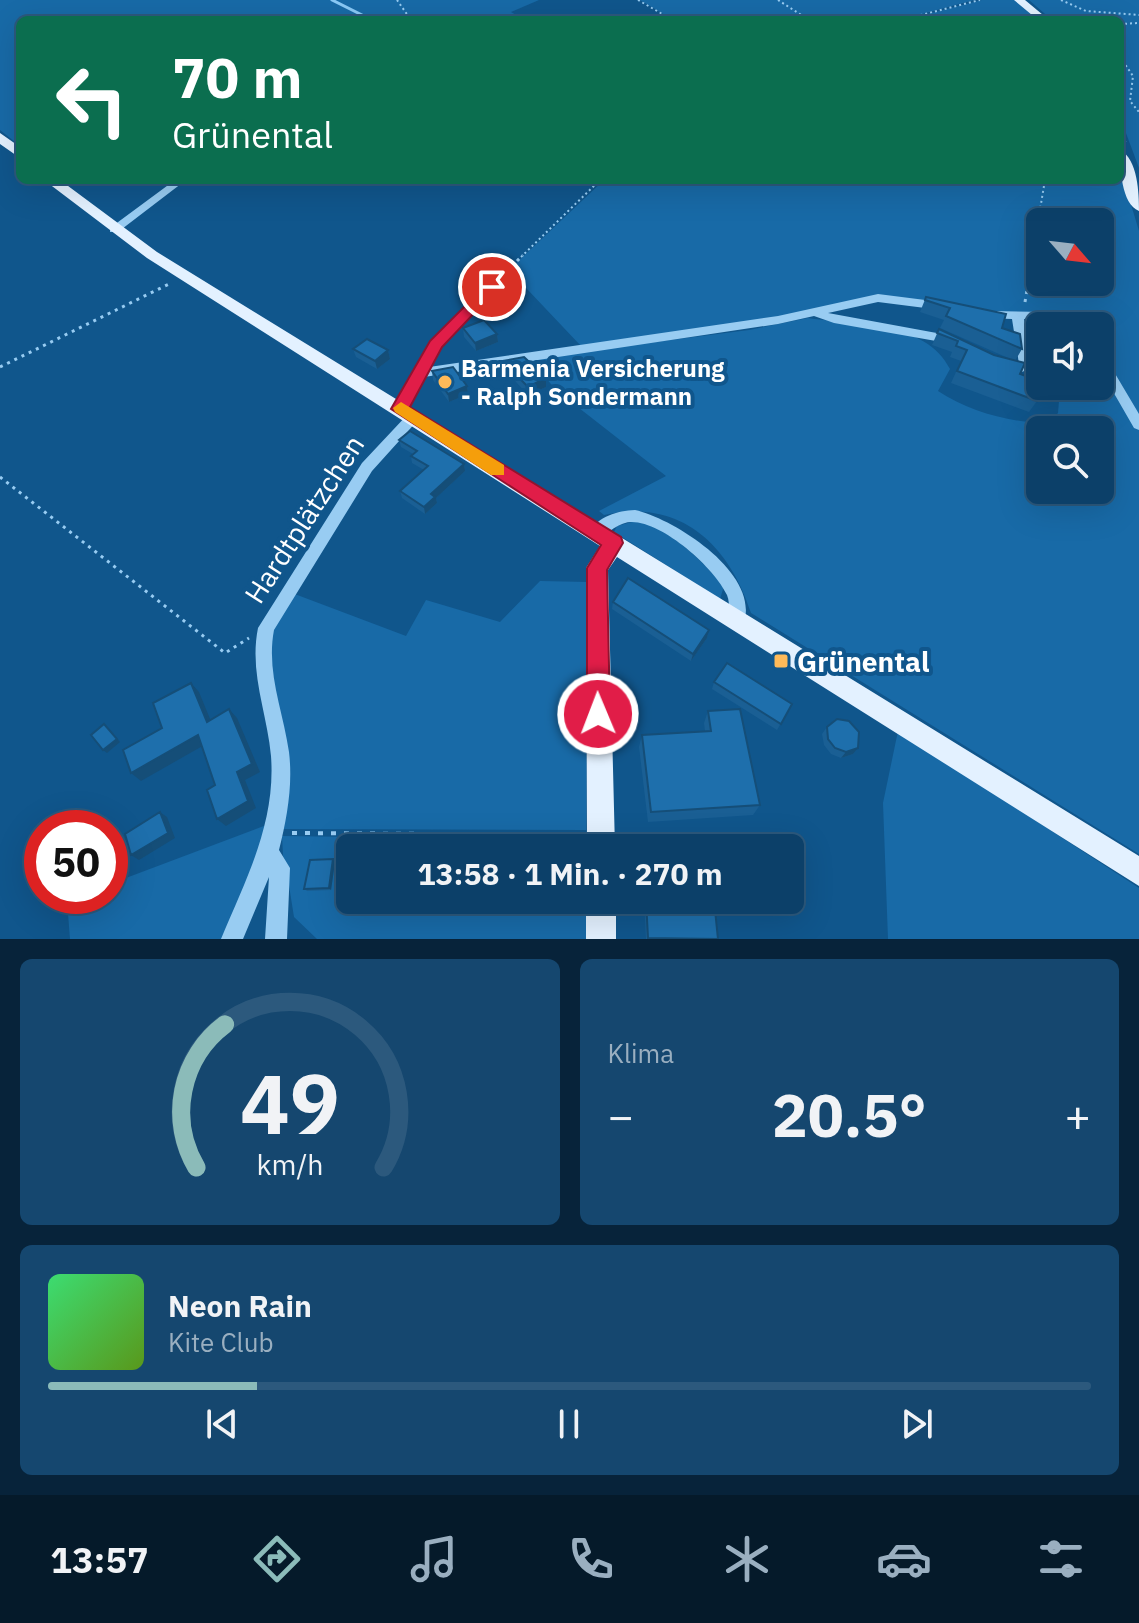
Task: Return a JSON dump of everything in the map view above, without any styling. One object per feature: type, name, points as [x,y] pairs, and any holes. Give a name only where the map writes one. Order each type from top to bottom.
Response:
[{"type":"main road","points":[[1019,0],[1039,16]]},
{"type":"main road","points":[[0,137],[16,151]]},
{"type":"main road","points":[[1124,165],[1139,207]]},
{"type":"main road","points":[[56,184],[114,230],[1139,872]]},
{"type":"main road","points":[[600,834],[597,568],[605,537]]},
{"type":"main road","points":[[601,914],[601,939]]},
{"type":"street","points":[[114,230],[176,184]]},
{"type":"street","points":[[407,413],[420,373],[435,344],[492,287]]},
{"type":"street","points":[[420,373],[746,325],[890,298],[952,308]]},
{"type":"street","points":[[815,312],[834,319],[943,335],[966,347]]},
{"type":"street","points":[[981,313],[1026,318]]},
{"type":"street","points":[[998,364],[1021,369],[1025,365],[1022,318]]},
{"type":"street","points":[[1114,386],[1139,425]]},
{"type":"street","name":"Hardtplätzchen","points":[[232,939],[272,843],[280,757],[261,657],[266,628],[367,467],[407,413]]},
{"type":"street","points":[[605,537],[619,518],[638,516],[677,535],[706,556],[726,579],[737,599],[737,620]]},
{"type":"street","points":[[272,843],[280,868],[276,939]]},
{"type":"path","points":[[638,0],[664,15],[674,16]]},
{"type":"path","points":[[778,0],[803,16]]},
{"type":"path","points":[[917,16],[980,0]]},
{"type":"path","points":[[1061,0],[1086,11],[1139,15]]},
{"type":"path","points":[[1124,63],[1133,76],[1130,101],[1139,112]]},
{"type":"path","points":[[508,269],[596,184]]},
{"type":"path","points":[[1022,318],[1044,184]]},
{"type":"path","points":[[0,367],[185,275]]},
{"type":"path","points":[[0,477],[225,653],[266,628]]},
{"type":"path","points":[[272,843],[336,843]]},
{"type":"shaded area","points":[[0,0],[539,0],[511,12],[518,16],[16,16],[16,143],[0,130]]},
{"type":"shaded area","points":[[640,0],[974,0],[915,16],[665,15]]},
{"type":"shaded area","points":[[982,0],[1017,0],[1036,16],[920,16]]},
{"type":"shaded area","points":[[1029,0],[1139,0],[1139,168],[1124,128],[1124,16],[1047,16]]},
{"type":"shaded area","points":[[1124,181],[1139,231],[1139,417],[1114,373],[1114,312],[1026,312],[1026,318],[888,296],[775,318],[581,346],[509,270],[600,184],[1124,184]]},
{"type":"shaded area","points":[[808,318],[888,328],[924,342],[939,353],[950,369],[938,391],[991,415],[1026,421],[1026,504],[1114,504],[1114,416],[1055,416],[1059,400],[1114,400],[1114,388],[1139,427],[1139,854],[751,613],[729,566],[715,547],[698,532],[678,520],[656,513],[604,515],[599,511],[666,476],[556,390],[529,358],[749,330]]},
{"type":"shaded area","points":[[639,520],[675,539],[705,566],[724,586],[720,599],[614,532],[617,526]]},
{"type":"shaded area","points":[[540,581],[587,582],[586,830],[281,829],[277,701],[269,650],[274,628],[292,593],[406,636],[426,600],[500,622]]},
{"type":"shaded area","points":[[898,731],[1139,888],[1139,939],[888,939],[883,803]]},
{"type":"shaded area","points":[[269,824],[224,939],[70,939],[68,914],[128,914],[128,877]]},
{"type":"shaded area","points":[[282,836],[336,837],[336,914],[587,914],[587,939],[317,939],[294,917],[287,873],[284,873]]},
{"type":"building","points":[[926,297],[1006,314],[1002,328],[1020,334],[1022,349],[946,316],[950,308],[925,300]]},
{"type":"building","points":[[484,320],[497,334],[475,343],[463,328]]},
{"type":"building","points":[[939,329],[994,355],[1025,363],[1020,374],[1026,376],[1026,397],[957,371],[967,350],[956,346],[958,341],[937,333]]},
{"type":"building","points":[[367,339],[388,350],[375,361],[353,349]]},
{"type":"building","points":[[524,357],[546,378],[528,387],[503,361]]},
{"type":"building","points":[[453,367],[467,386],[448,394],[432,371]]},
{"type":"building","points":[[410,431],[464,464],[431,494],[435,497],[424,507],[400,491],[428,466],[411,456],[417,451],[399,440]]},
{"type":"building","points":[[628,578],[709,630],[693,654],[613,602]]},
{"type":"building","points":[[727,663],[792,704],[781,724],[714,682]]},
{"type":"building","points":[[191,683],[207,722],[229,709],[252,764],[237,772],[248,801],[217,819],[207,790],[215,785],[198,735],[131,773],[123,750],[162,728],[153,703]]},
{"type":"building","points":[[740,709],[760,805],[651,812],[642,735],[711,731],[708,711]]},
{"type":"building","points":[[837,719],[849,721],[859,732],[858,748],[846,752],[835,748],[828,739],[827,727]]},
{"type":"building","points":[[104,724],[117,739],[103,750],[91,735]]},
{"type":"building","points":[[160,812],[168,833],[131,855],[128,832]]},
{"type":"building","points":[[333,859],[329,888],[304,889],[310,860]]},
{"type":"building","points":[[647,914],[715,914],[718,939],[648,938]]},
{"type":"waterway","points":[[332,0],[364,16]]},
{"type":"slow traffic","points":[[401,408],[497,470]]},
{"type":"place","name":"Barmenia Versicherung - Ralph Sondermann","points":[[445,382]]},
{"type":"place","name":"Grünental","points":[[781,661]]},
{"type":"route","points":[[492,287],[435,344],[400,409],[614,543],[603,554],[597,568],[598,714]]}]
